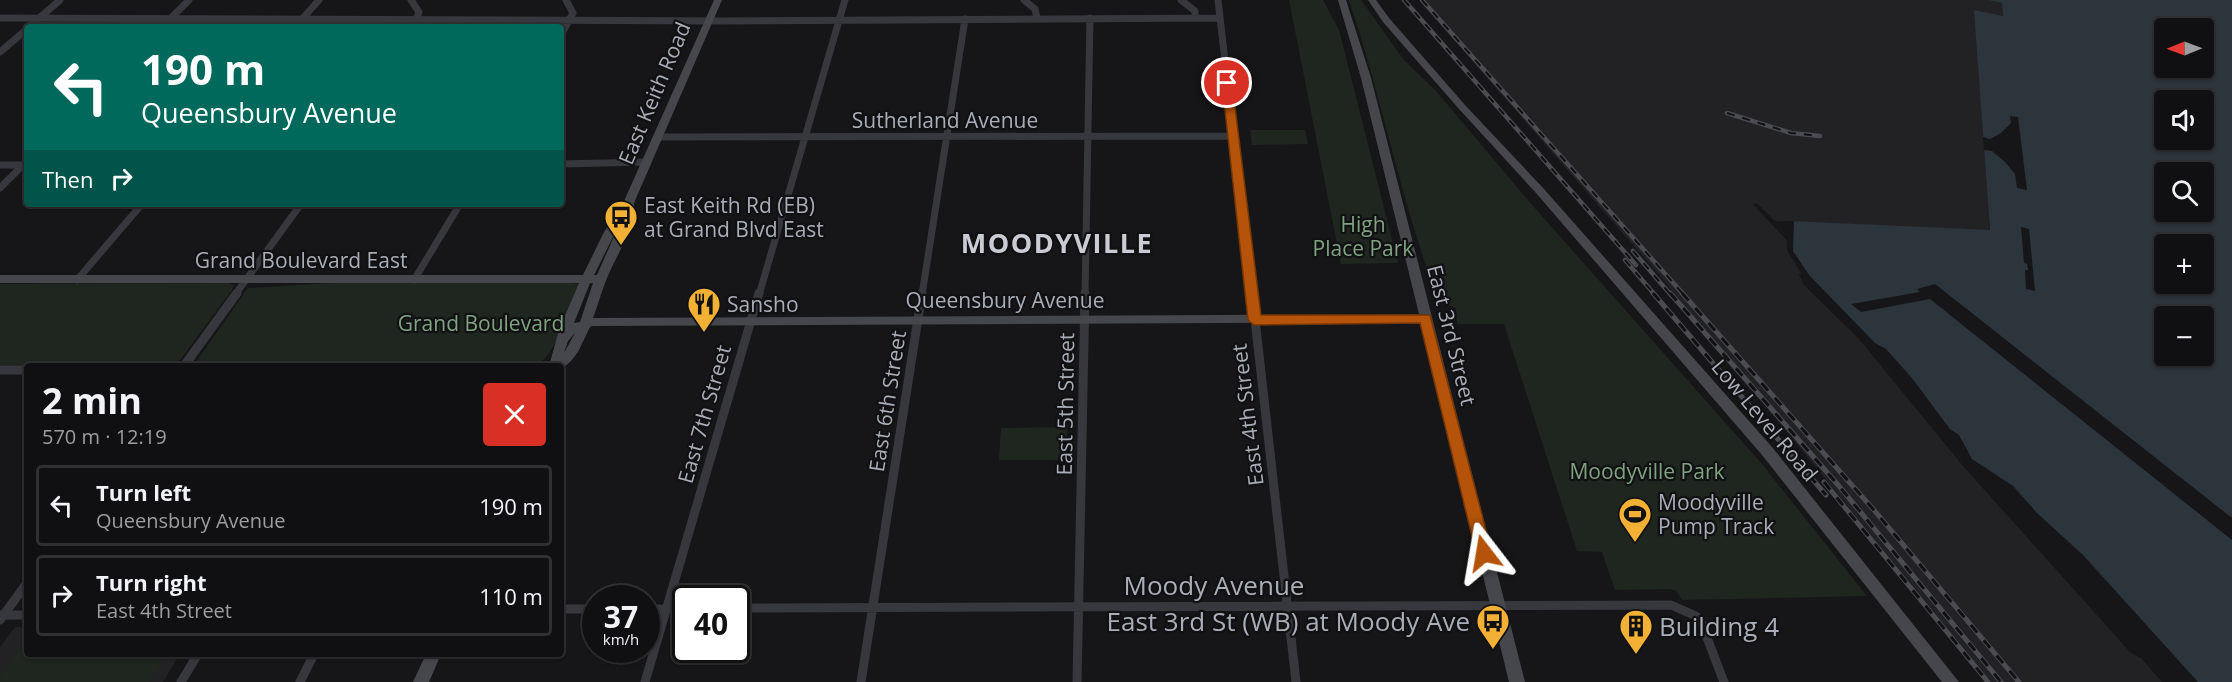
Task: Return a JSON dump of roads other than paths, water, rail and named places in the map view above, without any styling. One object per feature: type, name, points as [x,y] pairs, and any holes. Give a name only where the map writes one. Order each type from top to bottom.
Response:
[{"type":"main road","name":"East Keith Road","points":[[558,363],[563,338],[578,301],[612,226],[629,202],[648,162],[718,0]]},
{"type":"main road","name":"East 3rd Street","points":[[1342,0],[1366,78],[1517,682]]},
{"type":"main road","name":"Low Level Road","points":[[1372,0],[1386,20],[1462,107],[1540,190],[1767,451],[1951,682]]},
{"type":"main road","name":"Low Level Road","points":[[1380,0],[1519,160],[1540,190]]},
{"type":"main road","name":"East Keith Road","points":[[560,363],[568,356],[585,322],[624,226],[629,202]]},
{"type":"main road","name":"Grand Boulevard East","points":[[0,279],[601,279]]},
{"type":"main road","points":[[578,301],[579,319],[585,322]]},
{"type":"main road","name":"Queensbury Avenue","points":[[585,322],[1426,318]]},
{"type":"main road","points":[[563,338],[573,327],[585,322]]},
{"type":"main road","points":[[422,682],[433,657]]},
{"type":"street","points":[[33,24],[60,0]]},
{"type":"street","points":[[165,24],[189,0]]},
{"type":"street","points":[[298,24],[319,0]]},
{"type":"street","points":[[411,0],[419,12],[417,18]]},
{"type":"street","points":[[564,30],[573,11],[566,0]]},
{"type":"street","points":[[839,19],[845,0]]},
{"type":"street","points":[[1024,0],[1035,9],[1037,18]]},
{"type":"street","points":[[1181,0],[1194,11],[1196,18]]},
{"type":"street","name":"East 4th Street","points":[[1218,0],[1296,682]]},
{"type":"street","points":[[0,18],[708,20],[1220,18]]},
{"type":"street","points":[[431,24],[436,18]]},
{"type":"street","name":"East 5th Street","points":[[1077,682],[1090,18]]},
{"type":"street","name":"East 7th Street","points":[[645,682],[839,19]]},
{"type":"street","name":"East 6th Street","points":[[861,682],[965,19]]},
{"type":"street","points":[[0,52],[24,31]]},
{"type":"street","name":"Sutherland Avenue","points":[[658,137],[1232,136]]},
{"type":"street","points":[[564,164],[648,162]]},
{"type":"street","points":[[0,165],[24,164]]},
{"type":"street","points":[[0,188],[24,166]]},
{"type":"street","points":[[77,280],[139,207]]},
{"type":"street","points":[[186,363],[299,207]]},
{"type":"street","points":[[414,279],[458,207]]},
{"type":"street","points":[[0,370],[24,370]]},
{"type":"street","points":[[1,617],[24,587]]},
{"type":"street","name":"Moody Avenue","points":[[750,609],[1671,605],[1690,613],[1701,622],[1724,682]]},
{"type":"street","points":[[564,609],[582,609]]},
{"type":"street","points":[[660,609],[672,609]]},
{"type":"street","points":[[1,617],[24,615]]},
{"type":"street","points":[[181,682],[196,657]]},
{"type":"street","points":[[300,682],[312,657]]},
{"type":"railway","points":[[1404,0],[1636,265]]},
{"type":"railway","points":[[1422,0],[1684,295]]},
{"type":"railway","points":[[1727,113],[1791,133],[1820,136]]},
{"type":"railway","points":[[1633,251],[1671,295]]},
{"type":"railway","points":[[1625,260],[1655,295]]},
{"type":"railway","points":[[1653,293],[1826,495]]},
{"type":"railway","points":[[1670,293],[1839,486],[2001,682]]},
{"type":"railway","points":[[1682,293],[1873,509],[2019,682]]},
{"type":"railway","points":[[1824,482],[1988,682]]},
{"type":"place","name":"East Keith Rd (EB) at Grand Blvd East","points":[[621,246]]},
{"type":"place","name":"Sansho","points":[[704,333]]},
{"type":"place","name":"Moodyville Pump Track","points":[[1635,543]]},
{"type":"place","name":"East 3rd St (WB) at Moody Ave","points":[[1493,650]]},
{"type":"place","name":"Building 4","points":[[1636,655]]},
{"type":"district","name":"MOODYVILLE","points":[[1057,242]]},
{"type":"park label","name":"High Place Park","points":[[1363,236]]},
{"type":"park label","name":"Grand Boulevard","points":[[481,323]]},
{"type":"park label","name":"Moodyville Park","points":[[1647,471]]}]
